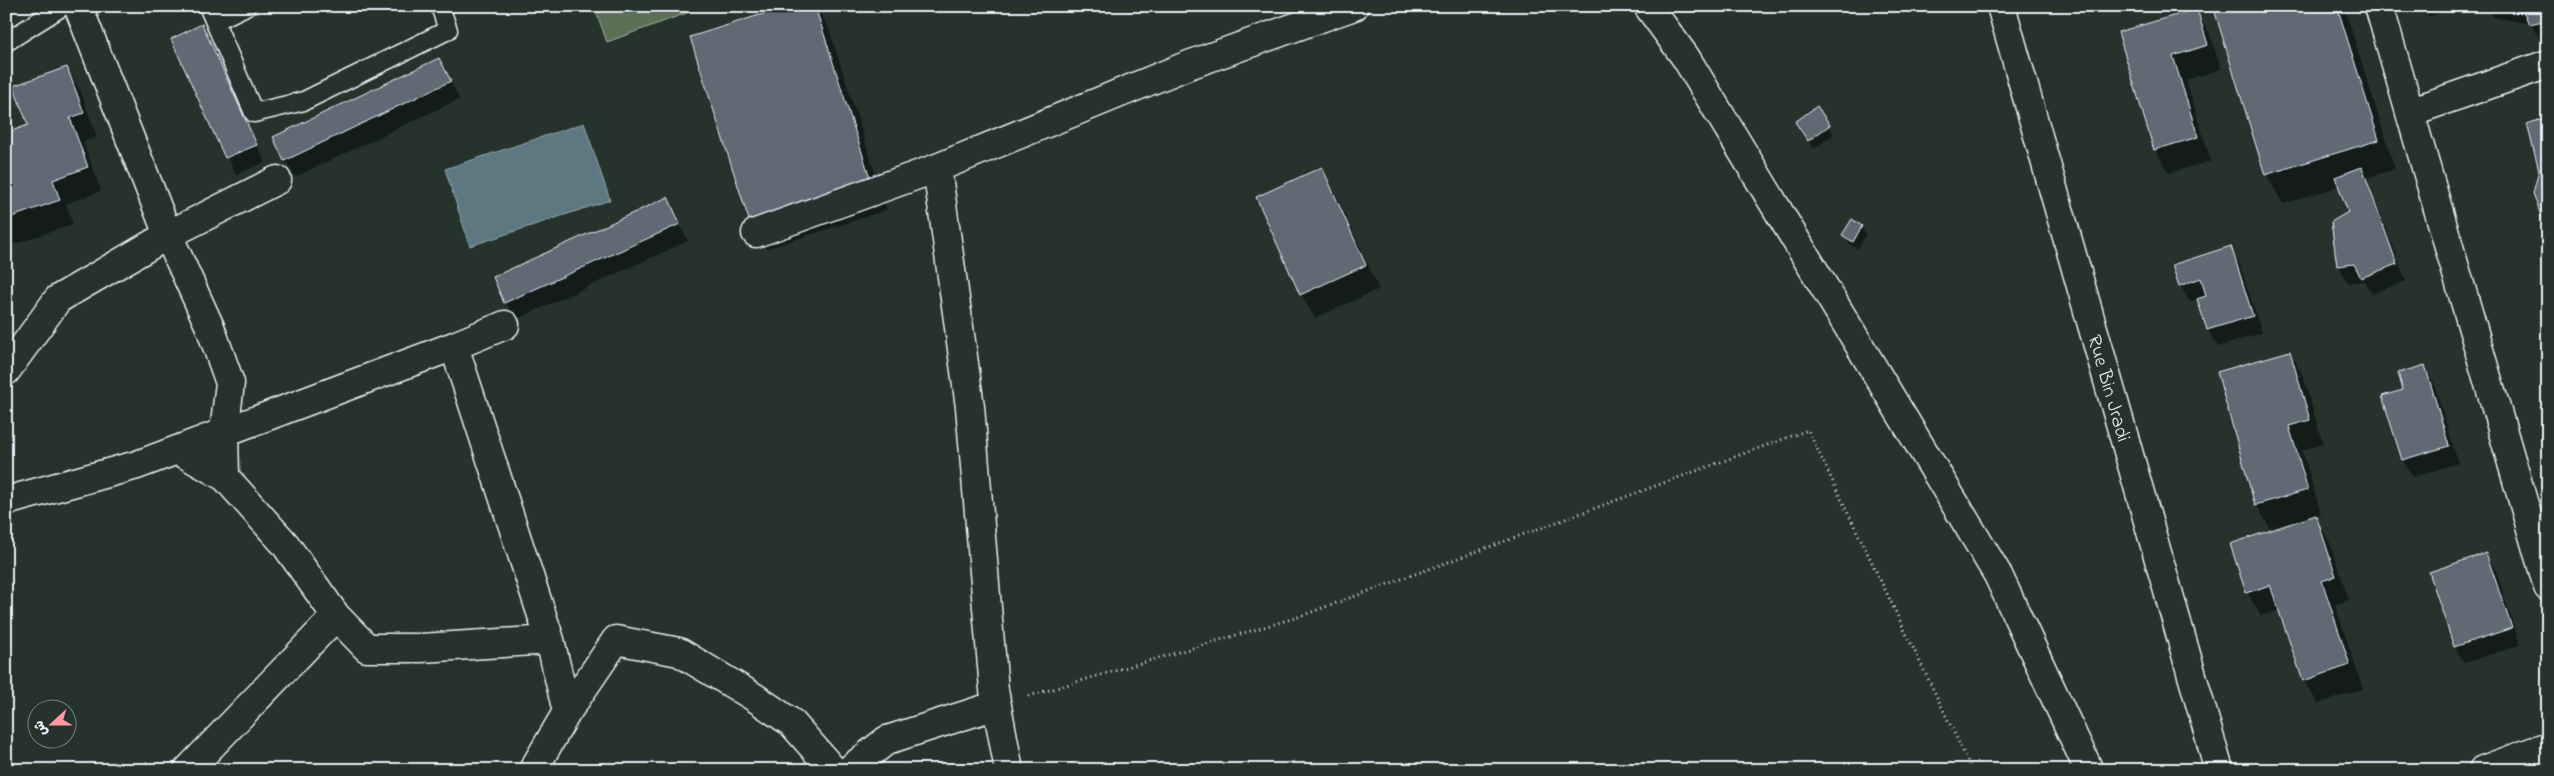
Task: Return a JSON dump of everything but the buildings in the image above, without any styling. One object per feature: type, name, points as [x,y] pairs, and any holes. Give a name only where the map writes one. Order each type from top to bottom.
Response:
[{"type":"street","points":[[78,6],[168,235],[210,327],[230,383],[224,432],[225,476]]},
{"type":"street","points":[[756,233],[937,168],[1186,66],[1354,6]]},
{"type":"street","points":[[1648,6],[1686,58],[1998,575],[2089,770]]},
{"type":"street","name":"Rue Bin Jradi","points":[[2001,6],[2219,770]]},
{"type":"street","points":[[2379,6],[2548,587]]},
{"type":"street","points":[[2410,112],[2548,64]]},
{"type":"street","points":[[937,168],[970,407],[997,706],[1009,770]]},
{"type":"street","points":[[6,371],[58,299],[168,235],[276,180]]},
{"type":"street","points":[[6,501],[137,465],[505,325]]},
{"type":"street","points":[[454,346],[550,640],[567,712]]},
{"type":"street","points":[[178,450],[225,476],[285,544],[336,616],[367,648],[421,648],[550,640]]},
{"type":"street","points":[[188,770],[336,616]]},
{"type":"street","points":[[533,770],[567,712],[616,640],[679,652],[754,697],[792,723],[833,770]]},
{"type":"street","points":[[849,770],[887,740],[997,706]]},
{"type":"street","points":[[2483,770],[2548,746]]},
{"type":"lane","points":[[6,42],[63,6]]},
{"type":"lane","points":[[246,6],[212,14],[254,114],[304,101],[448,30],[440,6]]},
{"type":"path","points":[[997,706],[1298,617],[1808,430],[1972,770]]},
{"type":"green space","points":[[594,6],[706,6],[607,42]]},
{"type":"water","points":[[584,123],[610,200],[470,246],[445,169]]}]
